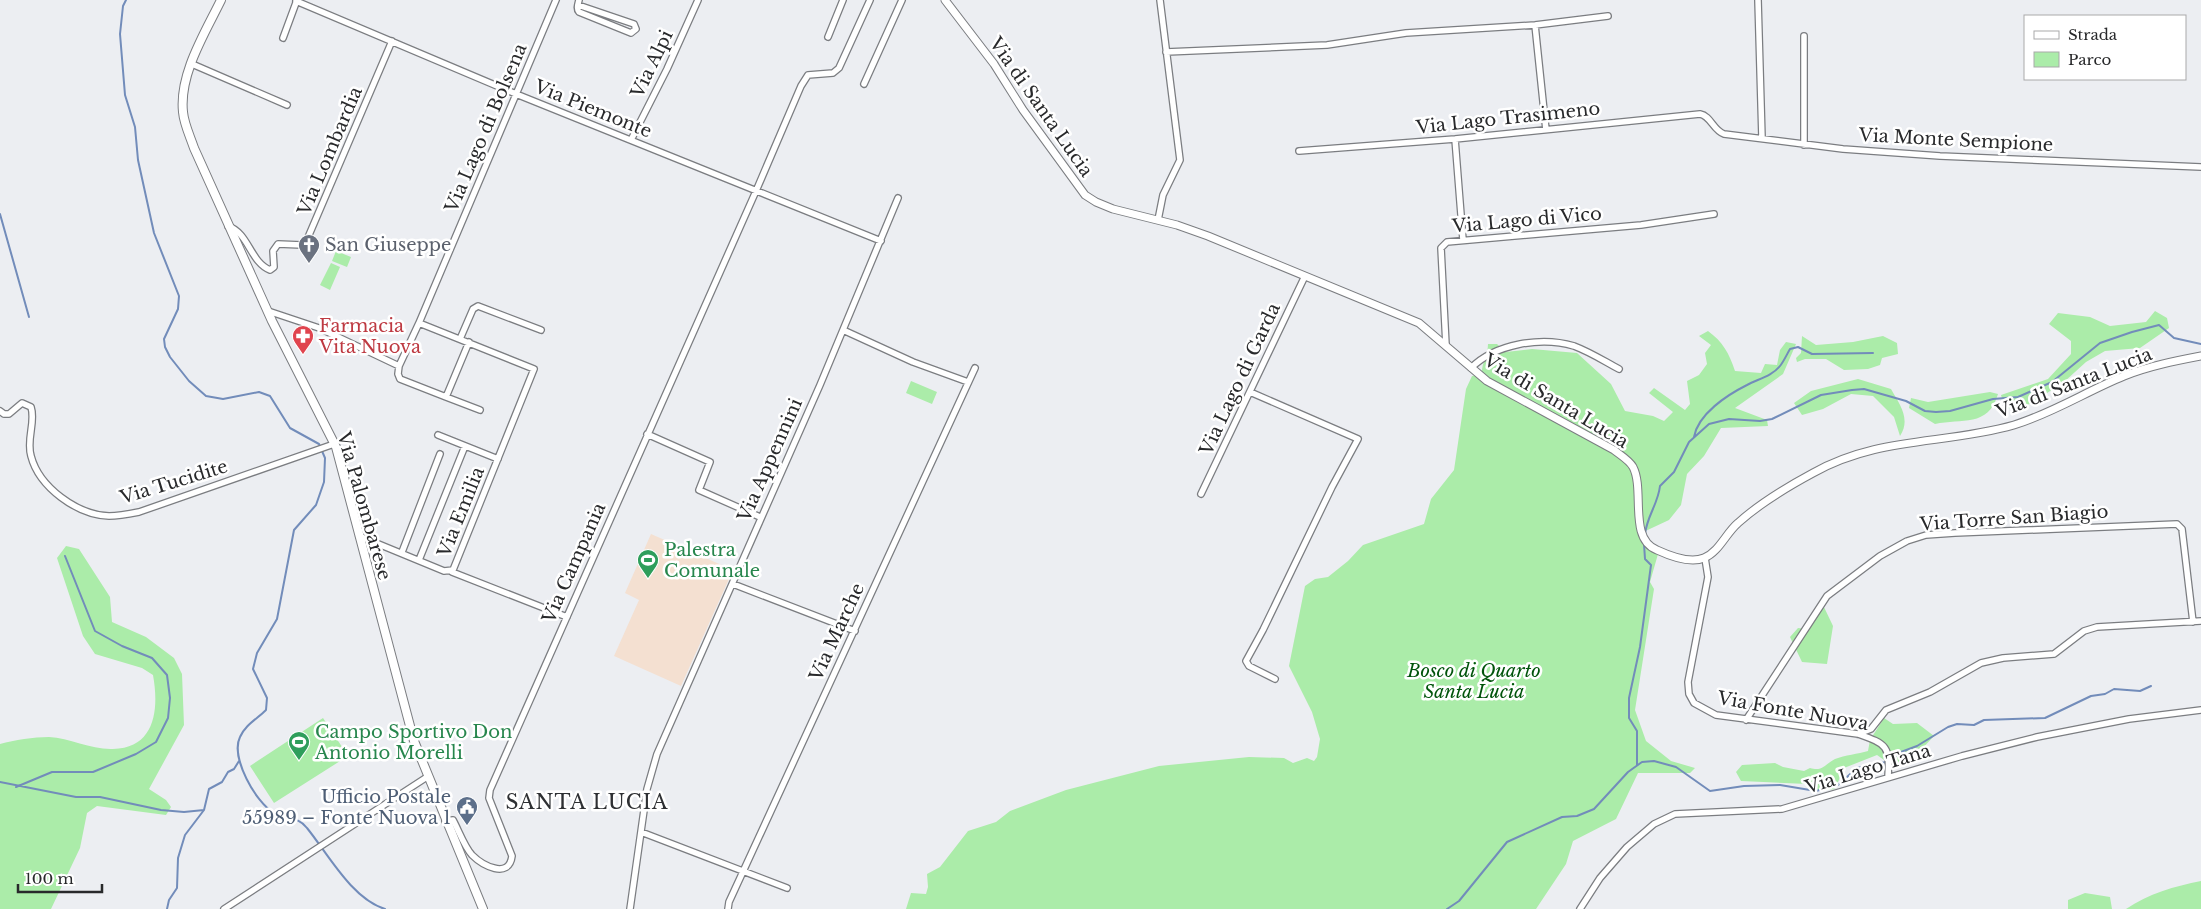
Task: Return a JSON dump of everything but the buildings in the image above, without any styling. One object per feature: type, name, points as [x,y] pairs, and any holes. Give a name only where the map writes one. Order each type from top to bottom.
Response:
[{"type":"main road","name":"Via Palombarese","points":[[221,0],[192,64],[183,95],[185,121],[194,148],[228,226],[331,445],[359,536],[407,718],[427,777],[483,909]]},
{"type":"street","name":"Via Piemonte","points":[[283,38],[296,0],[516,94],[881,241]]},
{"type":"street","name":"Via Lago di Bolsena","points":[[399,366],[556,0]]},
{"type":"street","name":"Via Alpi","points":[[631,140],[698,0]]},
{"type":"street","points":[[828,37],[844,0]]},
{"type":"street","name":"Via Campania","points":[[445,821],[454,820],[474,857],[496,870],[504,869],[510,864],[512,856],[489,793],[802,83],[811,74],[833,73],[838,70],[870,0]]},
{"type":"street","points":[[864,84],[902,0]]},
{"type":"street","name":"Via di Santa Lucia","points":[[945,0],[994,64],[1023,110],[1085,195],[1099,204],[1113,209],[1158,220],[1202,234],[1419,324],[1487,381],[1614,450],[1629,462],[1636,475],[1640,525],[1645,542],[1658,551],[1687,560],[1705,558],[1712,553],[1737,524],[1756,509],[1814,472],[1840,460],[1889,445],[1976,434],[2009,426],[2050,412],[2133,373],[2201,356]]},
{"type":"street","points":[[1158,220],[1162,196],[1180,160],[1160,0]]},
{"type":"street","points":[[1758,0],[1762,138]]},
{"type":"street","points":[[579,2],[634,24],[636,29],[631,33],[585,15],[578,11],[579,2]]},
{"type":"street","points":[[1166,52],[1327,45],[1406,33],[1535,25],[1608,16]]},
{"type":"street","points":[[1535,25],[1546,130]]},
{"type":"street","points":[[1804,36],[1804,144]]},
{"type":"street","name":"Via Lombardia","points":[[228,226],[240,232],[256,257],[270,270],[274,267],[273,251],[276,245],[281,243],[302,245],[306,242],[392,41]]},
{"type":"street","points":[[192,64],[287,105]]},
{"type":"street","name":"Via Lago Trasimeno","points":[[1299,151],[1455,139],[1700,114],[1707,117],[1713,126]]},
{"type":"street","name":"Via Monte Sempione","points":[[1713,126],[1724,134],[1804,144],[1940,156],[2201,167]]},
{"type":"street","points":[[1455,139],[1463,240]]},
{"type":"street","name":"Via Appennini","points":[[630,909],[652,760],[733,584],[760,517],[843,330],[898,198]]},
{"type":"street","name":"Via Lago di Vico","points":[[1446,345],[1441,247],[1446,242],[1641,225],[1714,214]]},
{"type":"street","name":"Via Lago di Garda","points":[[1200,494],[1305,276]]},
{"type":"street","points":[[460,339],[473,309],[478,306],[541,330]]},
{"type":"street","points":[[268,311],[310,324],[399,366],[398,374],[400,379],[480,410]]},
{"type":"street","points":[[419,323],[469,342],[446,397]]},
{"type":"street","points":[[843,330],[913,362],[968,382]]},
{"type":"street","name":"Via Emilia","points":[[359,536],[402,552],[444,571],[452,572],[534,369],[469,342]]},
{"type":"street","points":[[1471,368],[1484,356],[1498,350],[1545,343],[1573,346],[1619,369]]},
{"type":"street","name":"Via Marche","points":[[728,909],[729,902],[742,873],[975,368]]},
{"type":"street","points":[[1250,392],[1358,439],[1332,487],[1264,630],[1246,661],[1250,666],[1275,680]]},
{"type":"street","name":"Via Tucidite","points":[[0,411],[4,414],[9,414],[22,403],[31,406],[33,415],[31,456],[42,478],[61,498],[90,512],[108,516],[139,512],[331,445]]},
{"type":"street","points":[[647,434],[710,462],[699,490],[760,517]]},
{"type":"street","points":[[438,436],[498,459]]},
{"type":"street","points":[[418,560],[465,446]]},
{"type":"street","points":[[402,552],[440,454]]},
{"type":"street","name":"Via Torre San Biagio","points":[[1746,720],[1827,596],[1892,548],[1926,535],[2005,530],[2178,524],[2182,529],[2193,622]]},
{"type":"street","name":"Via Fonte Nuova","points":[[1705,558],[1708,577],[1690,668],[1689,694],[1696,705],[1706,711],[1746,720],[1858,734],[1883,744],[1889,758],[1888,778]]},
{"type":"street","points":[[452,572],[567,617]]},
{"type":"street","points":[[733,584],[855,631]]},
{"type":"street","points":[[1858,734],[1871,729],[1886,710],[1930,692],[1988,661],[2003,658],[2051,655],[2065,647],[2084,631],[2095,627],[2201,621]]},
{"type":"street","name":"Via Lago Tana","points":[[1580,909],[1600,878],[1620,855],[1646,830],[1669,816],[1684,812],[1782,809],[1825,798],[1962,756],[2051,734],[2134,718],[2201,710]]},
{"type":"street","points":[[224,909],[246,892],[288,868],[312,850],[427,777]]},
{"type":"street","points":[[641,832],[742,873],[787,888]]},
{"type":"shaded area","points":[[651,534],[733,570],[681,686],[614,656],[639,600],[625,593]]},
{"type":"green space","points":[[336,251],[351,257],[347,267],[332,261]]},
{"type":"green space","points":[[331,263],[340,267],[330,290],[320,285]]},
{"type":"green space","points":[[2155,311],[2167,318],[2169,328],[2140,348],[2105,351],[2086,362],[2064,382],[2030,404],[2005,409],[2001,395],[2048,379],[2071,354],[2071,341],[2049,324],[2058,313],[2090,317],[2110,326],[2146,322]]},
{"type":"green space","name":"Bosco di Quarto Santa Lucia","points":[[1708,331],[1725,348],[1735,371],[1761,373],[1765,364],[1777,365],[1780,350],[1786,342],[1796,344],[1783,374],[1735,408],[1767,420],[1768,426],[1721,428],[1704,456],[1687,474],[1681,505],[1669,520],[1639,534],[1644,545],[1658,554],[1650,582],[1654,589],[1635,710],[1646,741],[1671,761],[1695,768],[1690,773],[1638,773],[1616,819],[1573,841],[1566,864],[1536,909],[906,909],[911,893],[926,894],[928,887],[927,874],[940,867],[968,831],[996,822],[1010,811],[1066,790],[1159,766],[1249,757],[1284,758],[1293,763],[1307,758],[1314,761],[1317,757],[1320,739],[1312,712],[1289,666],[1305,586],[1315,579],[1328,577],[1348,561],[1363,545],[1424,524],[1431,499],[1454,470],[1466,389],[1472,376],[1482,375],[1488,344],[1497,344],[1506,352],[1532,349],[1577,353],[1611,384],[1625,411],[1653,416],[1664,421],[1673,412],[1649,393],[1654,388],[1685,410],[1690,404],[1687,381],[1699,375],[1707,364],[1705,353],[1711,345],[1699,336]]},
{"type":"green space","points":[[1802,336],[1816,345],[1853,342],[1883,336],[1897,343],[1898,354],[1882,358],[1880,365],[1868,369],[1844,370],[1826,359],[1805,359],[1797,362],[1796,358],[1801,353]]},
{"type":"green space","points":[[1858,379],[1891,389],[1903,412],[1904,424],[1900,436],[1894,417],[1873,396],[1851,394],[1823,409],[1802,415],[1794,403],[1811,391]]},
{"type":"green space","points":[[911,381],[937,392],[932,404],[906,393]]},
{"type":"green space","points":[[1990,392],[1998,394],[1994,405],[1988,412],[1981,417],[1964,421],[1935,424],[1909,408],[1911,398],[1928,402]]},
{"type":"green space","points":[[66,546],[79,549],[110,597],[112,622],[146,637],[174,658],[182,674],[184,725],[149,789],[166,800],[171,807],[166,815],[97,806],[87,813],[80,848],[51,909],[0,909],[0,744],[24,739],[49,737],[105,749],[127,747],[138,742],[146,734],[154,713],[155,688],[153,675],[142,668],[95,654],[83,636],[57,558]]},
{"type":"green space","points":[[1823,605],[1833,626],[1827,664],[1802,662],[1790,637],[1798,628],[1807,629]]},
{"type":"green space","name":"Campo Sportivo Don Antonio Morelli","points":[[323,718],[348,756],[274,803],[250,766]]},
{"type":"green space","points":[[1884,718],[1893,724],[1917,723],[1934,736],[1918,753],[1894,767],[1877,755],[1844,768],[1835,789],[1820,791],[1807,784],[1741,781],[1736,772],[1742,765],[1775,763],[1783,767],[1804,771],[1810,768],[1818,769],[1843,756],[1868,751],[1870,740]]},
{"type":"green space","points":[[2201,881],[2201,909],[2126,909],[2162,891]]},
{"type":"green space","points":[[2085,893],[2110,897],[2112,909],[2068,909],[2068,900]]},
{"type":"waterway","points":[[126,0],[123,6],[120,34],[125,95],[135,127],[138,160],[154,233],[179,296],[178,309],[164,339],[165,347],[170,357],[189,381],[206,396],[223,399],[259,392],[270,396],[290,428],[319,444],[325,458],[324,482],[316,505],[294,530],[277,619],[257,653],[253,669],[267,698],[266,710],[248,726],[240,737],[238,746],[242,767],[253,790],[267,808],[278,815],[295,819],[303,824],[351,886],[373,904],[385,909]]},
{"type":"waterway","points":[[0,214],[29,317]]},
{"type":"waterway","points":[[1645,534],[1660,486],[1674,472],[1689,442],[1709,424],[1729,419],[1760,421],[1772,419],[1821,395],[1864,389],[1906,401],[1925,411],[1950,411],[1993,399],[2018,397],[2052,382],[2100,343],[2132,332],[2159,325],[2174,338],[2201,344]]},
{"type":"waterway","points":[[1694,437],[1707,413],[1739,389],[1777,369],[1790,349],[1798,347],[1812,354],[1873,353]]},
{"type":"waterway","points":[[1637,765],[1637,731],[1629,718],[1629,698],[1640,647],[1651,565],[1645,559],[1644,544]]},
{"type":"waterway","points":[[16,787],[52,772],[93,772],[136,754],[156,742],[168,718],[170,698],[167,675],[152,658],[122,646],[95,631],[65,556]]},
{"type":"waterway","points":[[1890,761],[1901,752],[1917,746],[1948,727],[1957,724],[1974,725],[1984,720],[2045,718],[2091,696],[2105,694],[2114,689],[2140,691],[2151,686]]},
{"type":"waterway","points":[[167,909],[169,900],[177,888],[178,858],[185,835],[204,810],[209,789],[222,782],[228,772],[234,769],[239,761]]},
{"type":"waterway","points":[[1447,909],[1459,901],[1507,842],[1562,817],[1577,816],[1594,809],[1628,772],[1642,762],[1654,761],[1676,767],[1710,791],[1744,786],[1780,785],[1816,791],[1838,785],[1857,768],[1886,762]]},
{"type":"waterway","points":[[0,782],[76,797],[100,797],[161,810],[184,812],[204,810]]},
{"type":"place","name":"San Giuseppe","points":[[309,264]]},
{"type":"place","name":"Farmacia Vita Nuova","points":[[303,355]]},
{"type":"place","name":"Palestra Comunale","points":[[648,579]]},
{"type":"place","name":"Campo Sportivo Don Antonio Morelli","points":[[299,761]]},
{"type":"place","name":"Ufficio Postale 55989 – Fonte Nuova 1","points":[[467,826]]},
{"type":"district","name":"SANTA LUCIA","points":[[587,802]]}]
